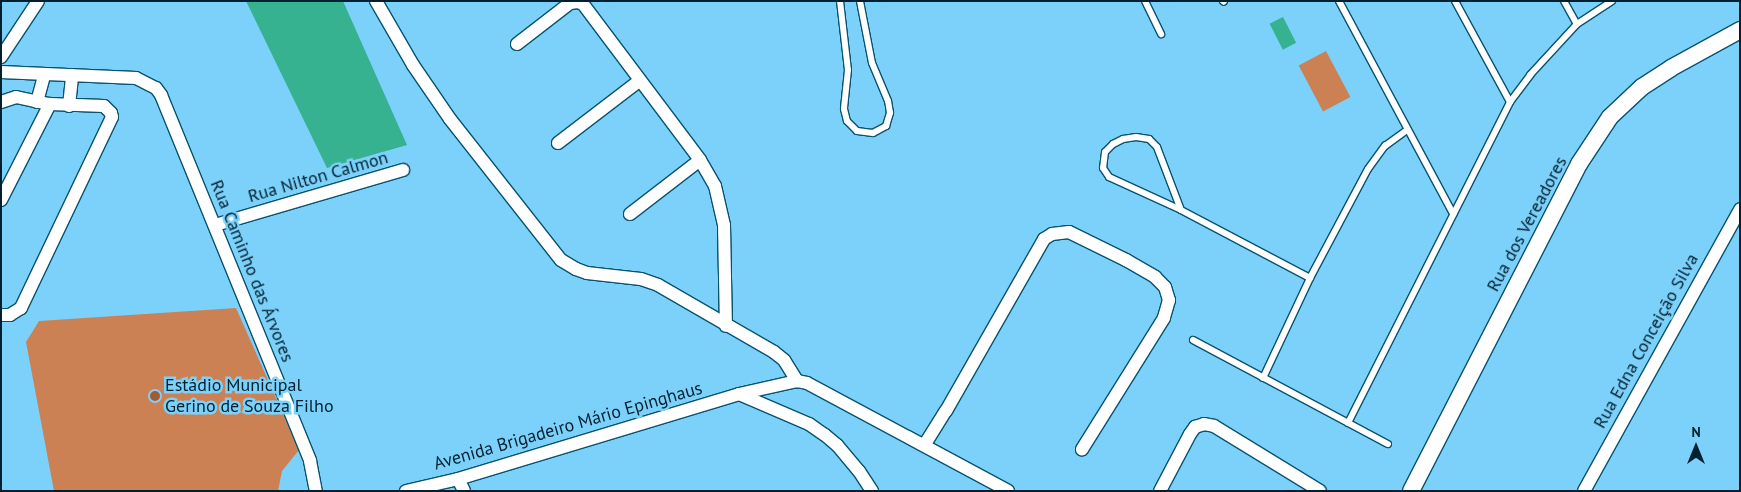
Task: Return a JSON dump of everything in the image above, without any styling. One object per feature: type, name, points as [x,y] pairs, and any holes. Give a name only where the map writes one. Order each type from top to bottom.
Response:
[{"type":"street","points":[[1,57],[38,1]]},
{"type":"street","points":[[376,1],[412,65],[450,119],[561,260],[576,269],[587,272],[641,279],[658,285],[779,356],[797,381],[807,383],[925,444],[1008,491]]},
{"type":"street","points":[[517,44],[570,3],[578,2],[583,4],[700,160],[715,186],[724,225],[726,326]]},
{"type":"street","name":"Rua dos Vereadores","points":[[1411,491],[1579,164],[1610,117],[1642,87],[1671,68],[1740,30]]},
{"type":"street","points":[[1,72],[72,75],[69,106]]},
{"type":"street","points":[[1,200],[44,103],[44,75]]},
{"type":"street","name":"Rua Caminho das Árvores","points":[[72,75],[136,78],[148,82],[161,95],[310,461],[316,491]]},
{"type":"street","points":[[558,143],[639,81]]},
{"type":"street","points":[[1,102],[11,97],[69,106],[104,106],[111,112],[112,117],[21,308],[10,316],[1,316]]},
{"type":"street","points":[[630,214],[700,160]]},
{"type":"street","name":"Rua Nilton Calmon","points":[[214,225],[403,170]]},
{"type":"street","name":"Rua Edna Conceição Silva","points":[[1584,491],[1740,209]]},
{"type":"street","points":[[925,444],[946,411],[1044,239],[1052,234],[1069,232],[1126,260],[1155,277],[1165,287],[1169,300],[1164,318],[1082,449]]},
{"type":"street","name":"Avenida Brigadeiro Mário Epinghaus","points":[[406,491],[458,478],[739,394],[797,381]]},
{"type":"street","points":[[739,394],[809,424],[825,435],[848,458],[872,491]]},
{"type":"street","points":[[1160,491],[1190,434],[1195,427],[1204,424],[1214,426],[1299,485],[1320,491]]},
{"type":"street","points":[[458,478],[464,491]]},
{"type":"lane","points":[[840,1],[848,70],[844,109],[847,121],[856,130],[873,133],[886,126],[890,113],[888,101],[872,63],[860,1]]},
{"type":"lane","points":[[1145,1],[1161,34]]},
{"type":"lane","points":[[1339,1],[1453,214]]},
{"type":"lane","points":[[1455,1],[1510,102]]},
{"type":"lane","points":[[1564,1],[1577,24]]},
{"type":"lane","points":[[1348,423],[1510,102],[1542,62],[1577,24],[1612,1]]},
{"type":"lane","points":[[1262,378],[1310,278],[1375,157],[1407,130]]},
{"type":"lane","points":[[1181,210],[1157,146],[1149,139],[1136,137],[1123,140],[1113,144],[1105,152],[1103,168],[1109,176],[1181,210],[1310,278]]},
{"type":"lane","points":[[1193,340],[1388,444]]},
{"type":"shaded area","points":[[246,1],[343,1],[407,145],[327,168]]},
{"type":"shaded area","points":[[1283,17],[1296,43],[1283,50],[1270,24]]},
{"type":"shaded area","points":[[1326,51],[1350,97],[1323,111],[1299,66]]},
{"type":"shaded area","name":"Estádio Municipal Gerino de Souza Filho","points":[[236,308],[299,450],[282,471],[278,491],[54,491],[26,342],[39,321]]},
{"type":"place","name":"Estádio Municipal Gerino de Souza Filho","points":[[155,396]]}]
